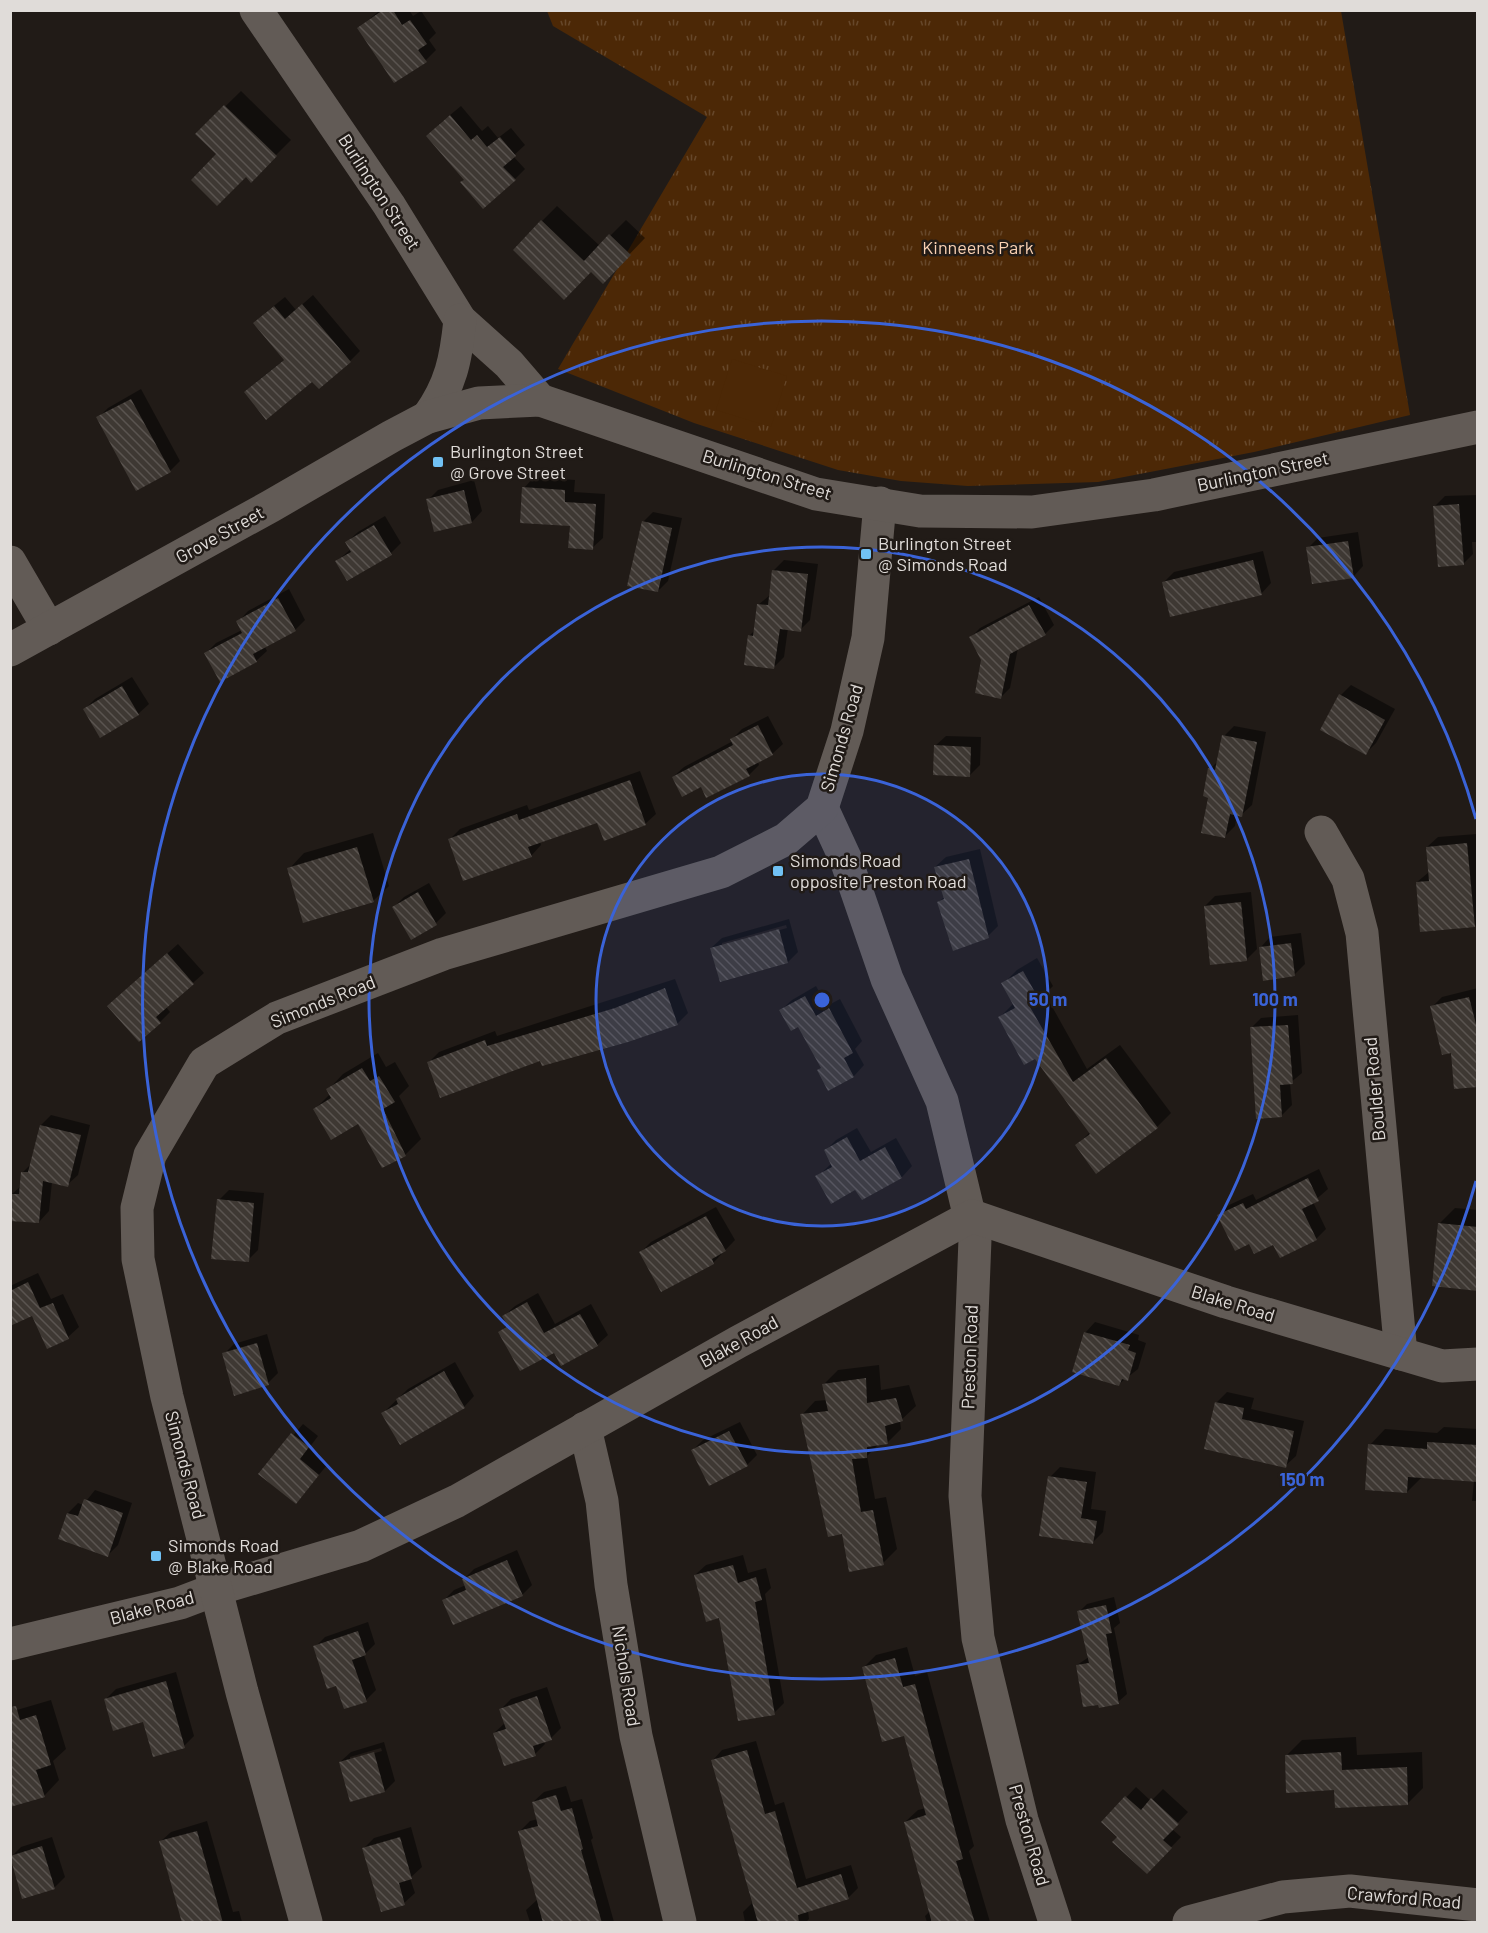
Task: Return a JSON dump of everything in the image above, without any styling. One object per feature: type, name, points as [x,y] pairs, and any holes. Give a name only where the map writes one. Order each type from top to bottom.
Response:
[{"type":"street","name":"Burlington Street","points":[[256,10],[389,205],[460,320],[509,364],[540,400],[816,494],[920,511],[1032,512],[1154,495],[1478,427]]},
{"type":"street","name":"Grove Street","points":[[428,417],[441,399],[455,364],[460,320]]},
{"type":"street","name":"Grove Street","points":[[10,650],[428,417],[479,403],[540,400]]},
{"type":"street","name":"Simonds Road","points":[[306,1923],[242,1692],[167,1397],[138,1259],[137,1208],[150,1155],[204,1063],[277,1018],[443,954],[721,872],[786,839],[822,808],[848,731],[868,638],[880,503]]},
{"type":"street","points":[[10,562],[49,629]]},
{"type":"street","name":"Preston Road","points":[[822,808],[846,860],[887,979],[942,1101],[972,1216],[975,1239],[965,1496],[978,1638],[1023,1820],[1055,1923]]},
{"type":"street","name":"Boulder Road","points":[[1321,832],[1348,879],[1362,933],[1401,1354]]},
{"type":"street","name":"Blake Road","points":[[10,1644],[180,1603],[216,1588],[361,1546],[457,1501],[585,1428],[972,1216],[1226,1302],[1442,1366],[1478,1364]]},
{"type":"street","name":"Nichols Road","points":[[585,1428],[602,1501],[611,1585],[636,1736],[680,1923]]},
{"type":"street","name":"Crawford Road","points":[[1189,1923],[1283,1897],[1350,1891],[1478,1905]]},
{"type":"green space","name":"Kinneens Park","points":[[547,11],[1341,11],[1410,415],[1254,452],[1098,482],[968,486],[901,481],[838,470],[694,423],[558,369],[707,117],[553,26]]},
{"type":"green space","points":[[732,359],[787,376],[771,427],[716,410]]},
{"type":"building","points":[[383,10],[393,10],[402,25],[410,20],[427,44],[418,50],[427,62],[394,83],[357,28]]},
{"type":"building","points":[[224,105],[277,156],[251,183],[246,177],[217,206],[191,180],[216,154],[195,134]]},
{"type":"building","points":[[450,115],[471,140],[477,135],[487,147],[500,137],[516,156],[503,167],[516,180],[483,209],[460,182],[464,180],[426,136]]},
{"type":"building","points":[[541,220],[584,261],[609,234],[631,255],[603,284],[591,272],[564,300],[513,250]]},
{"type":"building","points":[[302,304],[351,362],[319,389],[312,382],[266,420],[244,392],[284,360],[253,323],[274,306],[285,319]]},
{"type":"building","points":[[131,399],[171,472],[136,491],[96,417]]},
{"type":"building","points":[[522,487],[565,490],[565,502],[596,504],[593,550],[568,548],[570,526],[520,523]]},
{"type":"building","points":[[464,490],[472,523],[434,532],[426,499]]},
{"type":"building","points":[[1459,504],[1464,565],[1438,567],[1433,506]]},
{"type":"building","points":[[642,521],[672,528],[658,592],[627,586]]},
{"type":"building","points":[[374,525],[392,555],[347,581],[335,561],[351,552],[345,542]]},
{"type":"building","points":[[1348,541],[1354,578],[1312,584],[1306,547]]},
{"type":"building","points":[[1253,560],[1262,595],[1170,617],[1162,582]]},
{"type":"building","points":[[772,570],[808,574],[801,632],[780,629],[774,669],[744,665],[748,635],[753,636],[757,604],[768,605]]},
{"type":"building","points":[[278,598],[296,631],[253,654],[257,662],[220,682],[204,653],[242,633],[236,621]]},
{"type":"building","points":[[1029,605],[1046,635],[1010,654],[1001,699],[975,693],[981,660],[969,637]]},
{"type":"building","points":[[122,686],[139,715],[100,738],[83,709]]},
{"type":"building","points":[[1339,694],[1385,720],[1366,755],[1320,730]]},
{"type":"building","points":[[758,725],[773,755],[746,769],[750,776],[706,798],[701,787],[682,797],[672,777],[733,745],[730,739]]},
{"type":"building","points":[[1222,735],[1257,742],[1242,817],[1230,814],[1225,838],[1201,833],[1208,798],[1203,796],[1208,768],[1215,770]]},
{"type":"building","points":[[934,745],[971,747],[970,777],[933,775]]},
{"type":"building","points":[[630,780],[646,825],[604,841],[597,823],[528,847],[532,857],[463,881],[448,839],[517,814],[519,820]]},
{"type":"building","points":[[1467,843],[1475,927],[1420,932],[1416,882],[1429,881],[1426,847]]},
{"type":"building","points":[[357,847],[374,902],[303,923],[287,868]]},
{"type":"building","points":[[969,859],[989,938],[953,951],[937,902],[944,899],[934,867]]},
{"type":"building","points":[[418,892],[437,925],[411,940],[392,907]]},
{"type":"building","points":[[1241,902],[1247,961],[1210,965],[1204,906]]},
{"type":"building","points":[[779,929],[788,963],[720,982],[710,948]]},
{"type":"building","points":[[1291,943],[1295,976],[1263,981],[1259,947]]},
{"type":"building","points":[[167,953],[194,984],[156,1017],[161,1023],[139,1042],[107,1006]]},
{"type":"building","points":[[1023,971],[1040,1001],[1030,1007],[1073,1082],[1106,1058],[1158,1128],[1096,1174],[1075,1145],[1090,1134],[1035,1059],[1024,1065],[998,1017],[1015,1008],[1001,983]]},
{"type":"building","points":[[665,988],[678,1025],[628,1042],[542,1066],[540,1061],[440,1098],[427,1062],[485,1040],[487,1046],[615,1008]]},
{"type":"building","points":[[805,996],[816,1016],[829,1008],[853,1053],[844,1058],[854,1077],[828,1091],[817,1070],[821,1068],[798,1027],[791,1031],[779,1010]]},
{"type":"building","points":[[1469,997],[1478,1032],[1478,1087],[1454,1089],[1451,1053],[1442,1055],[1430,1006]]},
{"type":"building","points":[[1288,1025],[1293,1084],[1280,1085],[1282,1117],[1256,1119],[1250,1027]]},
{"type":"building","points":[[362,1068],[370,1081],[379,1076],[395,1102],[383,1109],[406,1156],[382,1168],[358,1124],[331,1140],[313,1109],[331,1098],[326,1089]]},
{"type":"building","points":[[40,1125],[81,1135],[68,1187],[43,1181],[39,1223],[10,1221],[10,1194],[19,1194],[21,1172],[28,1172]]},
{"type":"building","points":[[847,1137],[860,1161],[885,1147],[902,1178],[862,1200],[855,1190],[831,1204],[815,1176],[832,1167],[824,1150]]},
{"type":"building","points":[[1308,1178],[1319,1201],[1302,1209],[1317,1240],[1280,1258],[1273,1245],[1254,1254],[1249,1244],[1235,1251],[1217,1215],[1243,1203],[1246,1209]]},
{"type":"building","points":[[217,1199],[254,1203],[249,1262],[211,1259]]},
{"type":"building","points":[[706,1216],[726,1251],[712,1259],[714,1264],[661,1292],[639,1252]]},
{"type":"building","points":[[1438,1223],[1478,1227],[1478,1291],[1432,1286]]},
{"type":"building","points":[[28,1282],[40,1308],[53,1303],[69,1339],[47,1349],[32,1316],[10,1326],[10,1291]]},
{"type":"building","points":[[527,1302],[544,1333],[580,1314],[598,1346],[561,1366],[554,1353],[520,1371],[498,1332],[508,1326],[502,1316]]},
{"type":"building","points":[[1084,1332],[1130,1345],[1128,1350],[1136,1353],[1128,1381],[1122,1379],[1119,1386],[1072,1372]]},
{"type":"building","points":[[257,1343],[269,1385],[234,1396],[222,1353]]},
{"type":"building","points":[[444,1371],[465,1408],[400,1445],[381,1413],[398,1404],[396,1399]]},
{"type":"building","points":[[866,1378],[867,1403],[896,1398],[903,1421],[885,1426],[888,1444],[867,1447],[867,1458],[852,1459],[861,1512],[873,1510],[884,1565],[849,1572],[842,1534],[828,1537],[800,1414],[828,1411],[822,1384]]},
{"type":"building","points":[[1215,1402],[1244,1408],[1242,1419],[1294,1431],[1286,1468],[1204,1449]]},
{"type":"building","points":[[729,1431],[748,1466],[709,1486],[691,1450]]},
{"type":"building","points":[[291,1433],[309,1447],[300,1459],[319,1475],[296,1504],[258,1474]]},
{"type":"building","points":[[1427,1442],[1478,1445],[1478,1482],[1408,1477],[1407,1493],[1365,1490],[1368,1444],[1427,1449]]},
{"type":"building","points":[[1048,1476],[1087,1482],[1081,1518],[1097,1521],[1093,1544],[1039,1536]]},
{"type":"building","points":[[84,1499],[123,1513],[108,1557],[58,1539],[67,1513],[78,1516]]},
{"type":"building","points":[[507,1560],[523,1596],[453,1625],[442,1600],[466,1590],[462,1579]]},
{"type":"building","points":[[733,1565],[738,1583],[756,1577],[762,1600],[755,1602],[775,1715],[738,1721],[719,1618],[706,1622],[694,1575]]},
{"type":"building","points":[[1106,1605],[1112,1633],[1106,1634],[1119,1704],[1099,1708],[1098,1705],[1083,1707],[1076,1665],[1089,1663],[1077,1611]]},
{"type":"building","points":[[358,1631],[366,1655],[352,1660],[367,1702],[344,1709],[336,1686],[327,1689],[313,1646]]},
{"type":"building","points":[[895,1658],[903,1687],[915,1684],[963,1859],[956,1861],[975,1923],[932,1923],[904,1822],[926,1815],[904,1736],[882,1742],[862,1667]]},
{"type":"building","points":[[166,1681],[185,1748],[153,1757],[143,1722],[113,1731],[104,1699]]},
{"type":"building","points":[[537,1696],[552,1740],[533,1746],[536,1756],[504,1766],[493,1733],[506,1729],[499,1709]]},
{"type":"building","points":[[16,1706],[20,1720],[36,1715],[51,1765],[36,1770],[45,1797],[10,1807],[10,1707]]},
{"type":"building","points":[[747,1750],[765,1814],[775,1811],[797,1888],[841,1874],[849,1899],[798,1915],[799,1923],[758,1923],[711,1760]]},
{"type":"building","points":[[374,1752],[385,1792],[350,1802],[339,1762]]},
{"type":"building","points":[[1341,1752],[1342,1770],[1407,1767],[1408,1805],[1335,1808],[1334,1790],[1286,1793],[1285,1755]]},
{"type":"building","points":[[556,1795],[561,1811],[572,1808],[583,1849],[581,1850],[602,1923],[543,1923],[518,1831],[538,1826],[532,1802]]},
{"type":"building","points":[[1125,1796],[1141,1810],[1151,1798],[1179,1824],[1163,1840],[1172,1848],[1147,1874],[1112,1842],[1117,1837],[1101,1822]]},
{"type":"building","points":[[197,1831],[223,1923],[182,1923],[159,1841]]},
{"type":"building","points":[[400,1837],[412,1879],[399,1883],[405,1905],[381,1912],[362,1848]]},
{"type":"building","points":[[42,1846],[55,1889],[22,1899],[10,1856]]},
{"type":"place","name":"Burlington Street @ Grove Street","points":[[438,462]]},
{"type":"place","name":"Burlington Street @ Simonds Road","points":[[866,554]]},
{"type":"place","name":"Simonds Road opposite Preston Road","points":[[778,871]]},
{"type":"place","name":"Simonds Road @ Blake Road","points":[[156,1556]]}]
